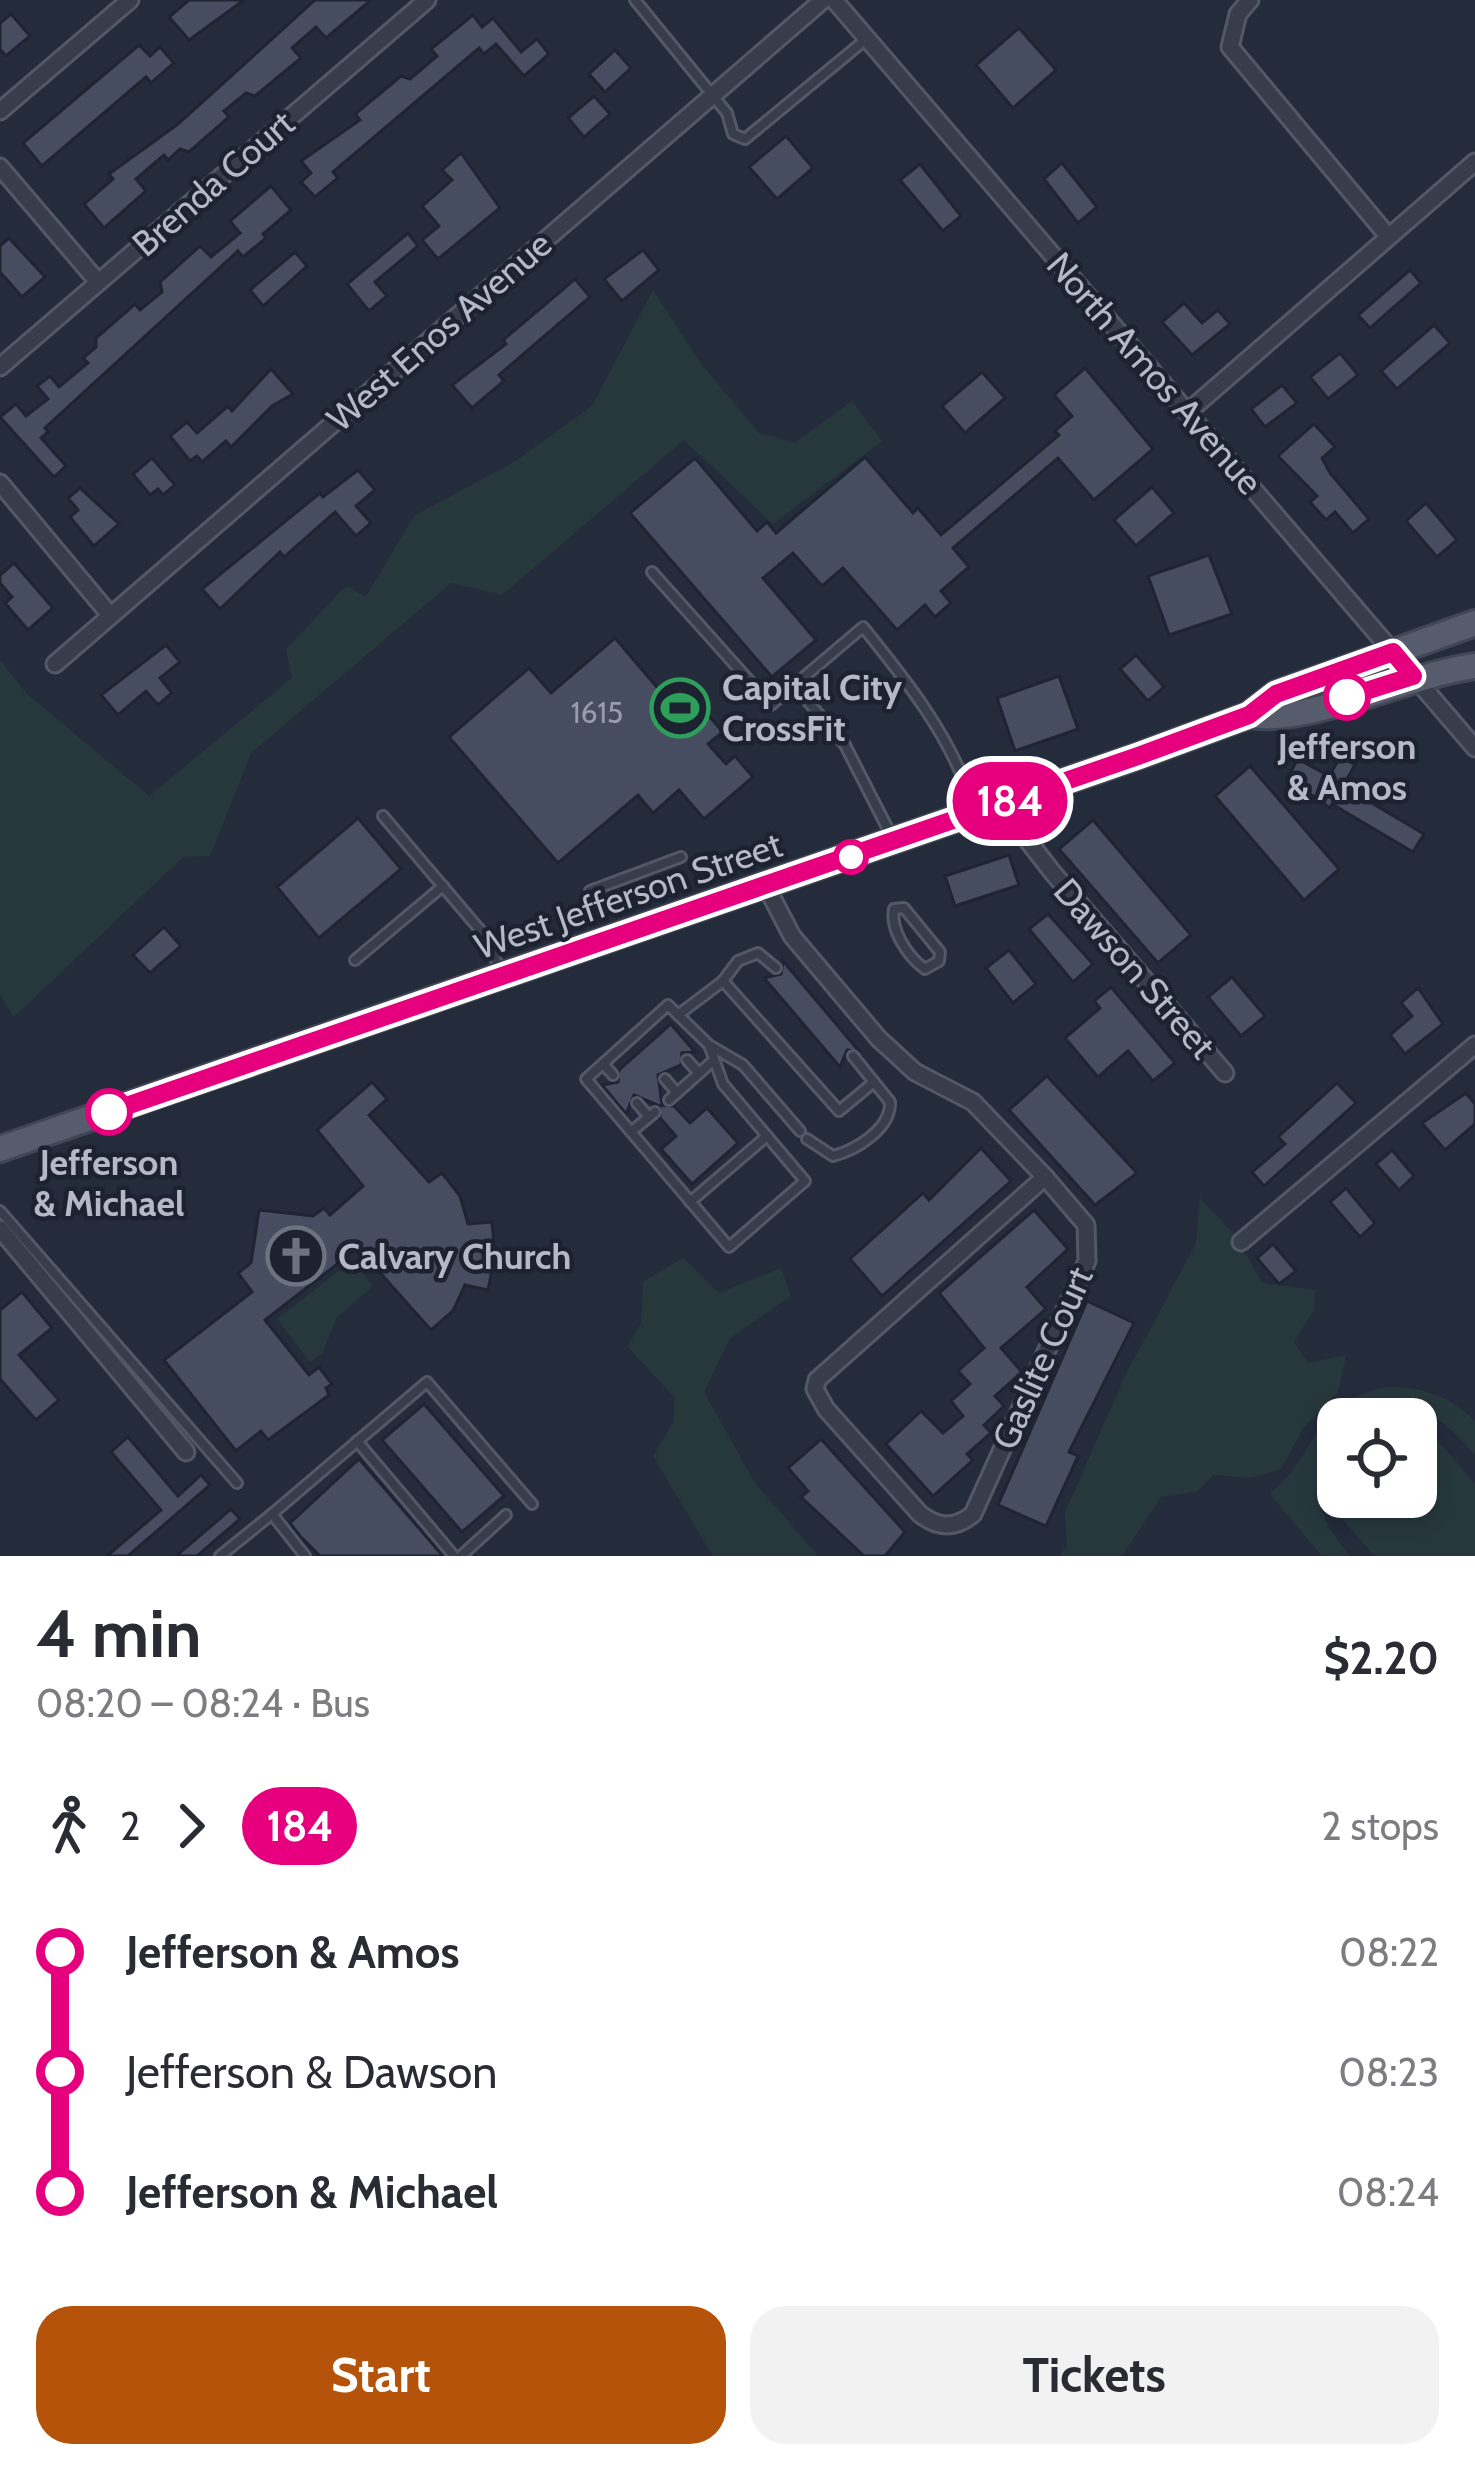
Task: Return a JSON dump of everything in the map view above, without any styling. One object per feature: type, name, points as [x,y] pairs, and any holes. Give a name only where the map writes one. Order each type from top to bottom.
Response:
[{"type":"main road","name":"West Jefferson Street","points":[[0,1149],[1007,802],[1249,715],[1276,694],[1475,623]]},
{"type":"main road","points":[[1249,715],[1277,720],[1413,676],[1475,666]]},
{"type":"street","points":[[0,111],[130,0]]},
{"type":"street","name":"Brenda Court","points":[[0,367],[427,0]]},
{"type":"street","name":"West Enos Avenue","points":[[56,664],[823,0]]},
{"type":"street","name":"North Amos Avenue","points":[[834,0],[1475,748]]},
{"type":"street","points":[[1250,0],[1238,14],[1230,47],[1387,236]]},
{"type":"street","points":[[1189,411],[1475,162]]},
{"type":"street","points":[[0,167],[98,282]]},
{"type":"street","points":[[0,483],[110,615]]},
{"type":"street","name":"Dawson Street","points":[[1007,802],[1022,833],[1053,873],[1226,1073]]},
{"type":"street","points":[[766,886],[792,936],[898,1060],[973,1102],[1045,1177]]},
{"type":"street","points":[[1241,1241],[1475,1045]]},
{"type":"street","name":"Gaslite Court","points":[[1045,1177],[1086,1225],[1087,1261],[973,1514],[953,1526],[938,1525],[920,1514],[826,1409],[817,1380],[1045,1177]]},
{"type":"street","points":[[0,1229],[186,1452]]},
{"type":"lane","points":[[635,0],[727,113],[733,134],[745,139],[866,40]]},
{"type":"lane","points":[[652,572],[771,704],[863,627],[906,680],[934,726],[967,785],[975,813]]},
{"type":"lane","points":[[794,685],[845,745],[894,842]]},
{"type":"lane","points":[[383,816],[486,937],[503,976]]},
{"type":"lane","points":[[590,891],[681,857]]},
{"type":"lane","points":[[356,960],[443,886]]},
{"type":"lane","points":[[895,909],[914,914],[940,952],[939,961],[926,969],[917,964],[898,934],[895,909]]},
{"type":"lane","points":[[679,1016],[748,955],[758,953],[776,968]]},
{"type":"lane","points":[[723,981],[839,1112],[874,1082]]},
{"type":"lane","points":[[709,1045],[723,1084],[805,1181],[729,1247],[586,1079],[668,1005],[709,1045],[743,1065],[804,1135],[832,1156],[850,1152],[891,1111],[853,1056]]},
{"type":"lane","points":[[652,1020],[662,1032]]},
{"type":"lane","points":[[631,1039],[641,1051]]},
{"type":"lane","points":[[687,1060],[699,1073]]},
{"type":"lane","points":[[665,1079],[673,1096],[714,1060]]},
{"type":"lane","points":[[603,1064],[613,1076]]},
{"type":"lane","points":[[631,1132],[652,1114],[637,1103]]},
{"type":"lane","points":[[690,1202],[767,1136]]},
{"type":"lane","points":[[0,1211],[237,1483]]},
{"type":"lane","points":[[220,1556],[427,1382],[532,1504]]},
{"type":"lane","points":[[357,1442],[458,1556],[506,1515]]},
{"type":"lane","points":[[272,1514],[299,1554]]},
{"type":"shaded area","points":[[653,290],[702,365],[759,433],[795,443],[852,401],[882,441],[773,524],[684,440],[502,595],[451,583],[251,753],[210,856],[183,857],[14,1017],[0,995],[0,660],[27,694],[149,796],[292,678],[286,649],[346,586],[366,597],[414,516],[514,462],[592,406]]},
{"type":"shaded area","points":[[1200,1198],[1234,1234],[1263,1283],[1315,1290],[1314,1310],[1294,1342],[1308,1363],[1346,1355],[1338,1392],[1332,1398],[1317,1398],[1317,1414],[1304,1427],[1281,1469],[1250,1478],[1213,1475],[1198,1491],[1161,1497],[1122,1556],[1059,1556],[1067,1546],[1065,1512],[1125,1376],[1196,1243]]},
{"type":"shaded area","points":[[683,1258],[719,1293],[781,1268],[791,1296],[730,1338],[704,1392],[755,1483],[818,1556],[713,1556],[653,1456],[674,1421],[674,1397],[627,1346],[641,1324],[643,1282]]},
{"type":"shaded area","points":[[352,1261],[373,1286],[337,1317],[322,1354],[310,1362],[277,1319]]},
{"type":"shaded area","points":[[1386,1387],[1412,1388],[1456,1405],[1475,1421],[1475,1455],[1437,1420],[1437,1398],[1354,1398]]},
{"type":"shaded area","points":[[1317,1434],[1317,1518],[1325,1518],[1350,1556],[1322,1556],[1270,1494]]},
{"type":"shaded area","points":[[1437,1440],[1475,1484],[1475,1556],[1374,1556],[1342,1518],[1437,1518]]},
{"type":"building","points":[[189,0],[244,0],[189,40],[169,17]]},
{"type":"building","points":[[315,0],[371,0],[326,38],[316,27],[292,48],[301,58],[255,96],[246,93],[224,111],[229,117],[189,152],[180,149],[168,160],[164,155],[136,179],[146,191],[104,228],[84,204],[113,179],[109,174],[178,124]]},
{"type":"building","points":[[11,14],[30,36],[6,56],[0,49],[0,23]]},
{"type":"building","points":[[473,15],[482,27],[493,18],[521,52],[537,39],[549,54],[524,76],[496,44],[484,54],[479,48],[333,172],[338,178],[315,197],[301,182],[311,173],[301,161],[360,120],[355,114],[401,76],[410,79],[437,56],[431,49]]},
{"type":"building","points":[[1019,28],[1056,70],[1013,108],[976,65]]},
{"type":"building","points":[[139,45],[150,56],[160,47],[174,63],[151,83],[146,77],[42,166],[23,143]]},
{"type":"building","points":[[615,50],[631,68],[605,92],[589,74]]},
{"type":"building","points":[[594,96],[610,114],[584,137],[568,118]]},
{"type":"building","points":[[786,136],[813,168],[777,199],[749,167]]},
{"type":"building","points":[[461,153],[500,208],[438,259],[422,240],[439,226],[422,206],[452,180],[442,170]]},
{"type":"building","points":[[1062,163],[1097,207],[1078,223],[1044,179]]},
{"type":"building","points":[[920,164],[961,216],[943,231],[900,180]]},
{"type":"building","points":[[271,186],[291,210],[263,234],[266,238],[243,257],[238,251],[45,428],[48,432],[41,438],[66,466],[54,477],[0,417],[16,404],[26,416],[48,399],[37,386],[50,376],[59,387],[88,363],[83,358],[96,347],[96,338],[135,304],[140,310],[162,292],[160,282],[200,246],[211,257],[240,233],[230,221]]},
{"type":"building","points":[[408,233],[418,246],[375,282],[387,296],[369,311],[347,284]]},
{"type":"building","points":[[9,238],[45,277],[22,297],[0,272],[0,246]]},
{"type":"building","points":[[643,250],[659,270],[622,301],[604,279]]},
{"type":"building","points":[[295,252],[307,266],[263,306],[250,290]]},
{"type":"building","points":[[1410,270],[1421,283],[1370,328],[1358,315]]},
{"type":"building","points":[[575,279],[590,297],[499,375],[504,381],[472,408],[452,385],[506,344],[503,340]]},
{"type":"building","points":[[1184,303],[1202,323],[1218,310],[1230,324],[1192,355],[1162,322]]},
{"type":"building","points":[[1434,325],[1450,343],[1397,389],[1381,371]]},
{"type":"building","points":[[1340,353],[1358,375],[1328,399],[1310,377]]},
{"type":"building","points":[[1085,368],[1153,449],[1094,500],[1058,458],[953,548],[969,567],[941,591],[951,603],[935,617],[925,605],[897,630],[843,568],[822,586],[793,553],[763,578],[816,640],[772,677],[630,513],[695,458],[757,531],[767,522],[776,533],[865,457],[913,513],[918,508],[941,535],[1059,435],[1055,431],[1072,416],[1054,395]]},
{"type":"building","points":[[271,369],[293,394],[272,406],[231,447],[226,441],[202,462],[197,456],[190,461],[170,436],[187,422],[197,433],[228,406],[232,411]]},
{"type":"building","points":[[982,372],[1005,398],[965,433],[942,406]]},
{"type":"building","points":[[1282,385],[1297,403],[1265,427],[1251,409]]},
{"type":"building","points":[[1314,424],[1335,447],[1322,458],[1330,473],[1369,519],[1353,533],[1335,512],[1326,520],[1310,502],[1317,496],[1278,456]]},
{"type":"building","points":[[152,458],[175,485],[163,495],[158,489],[150,495],[133,474]]},
{"type":"building","points":[[358,470],[375,490],[356,506],[371,523],[356,536],[335,512],[284,557],[280,552],[220,609],[202,589],[320,493],[323,497]]},
{"type":"building","points":[[1152,487],[1174,513],[1136,546],[1114,520]]},
{"type":"building","points":[[80,488],[119,524],[94,546],[70,517],[78,510],[68,498]]},
{"type":"building","points":[[1426,503],[1457,540],[1437,557],[1406,521]]},
{"type":"building","points":[[1209,555],[1232,614],[1169,635],[1148,576]]},
{"type":"building","points":[[14,563],[53,608],[28,630],[5,603],[12,597],[0,583],[0,575]]},
{"type":"building","points":[[615,638],[662,693],[677,679],[723,732],[708,744],[726,764],[735,756],[753,777],[704,819],[679,790],[653,813],[638,795],[558,863],[449,737],[529,668],[551,693]]},
{"type":"building","points":[[166,645],[180,662],[160,678],[172,693],[158,705],[146,691],[118,715],[101,695]]},
{"type":"building","points":[[1136,655],[1164,687],[1148,701],[1120,669]]},
{"type":"building","points":[[1059,676],[1078,729],[1015,751],[997,698]]},
{"type":"building","points":[[1341,756],[1355,765],[1343,786],[1424,834],[1413,852],[1332,804],[1330,808],[1287,778],[1298,759],[1329,776]]},
{"type":"building","points":[[1250,766],[1339,869],[1304,900],[1215,796]]},
{"type":"building","points":[[358,818],[401,869],[319,938],[277,887]]},
{"type":"building","points":[[1093,820],[1191,935],[1158,963],[1059,849]]},
{"type":"building","points":[[1009,855],[1019,885],[955,906],[945,876]]},
{"type":"building","points":[[1048,914],[1093,964],[1073,982],[1029,929]]},
{"type":"building","points":[[164,927],[181,946],[150,973],[133,955]]},
{"type":"building","points":[[1009,950],[1036,984],[1013,1003],[986,968]]},
{"type":"building","points":[[783,961],[859,1051],[847,1050],[840,1067],[764,978],[781,974]]},
{"type":"building","points":[[1232,977],[1265,1016],[1241,1036],[1208,997]]},
{"type":"building","points":[[1111,987],[1175,1063],[1153,1081],[1128,1051],[1098,1077],[1065,1038],[1100,1008],[1094,1001]]},
{"type":"building","points":[[1418,988],[1443,1024],[1405,1054],[1390,1035],[1412,1016],[1401,1003]]},
{"type":"building","points":[[671,1024],[695,1052],[682,1053],[681,1065],[658,1075],[662,1105],[674,1106],[690,1123],[707,1108],[738,1143],[692,1184],[661,1149],[676,1136],[660,1118],[660,1106],[634,1095],[626,1114],[602,1085],[618,1082],[619,1070]]},
{"type":"building","points":[[1047,1076],[1137,1173],[1095,1205],[1009,1110]]},
{"type":"building","points":[[372,1082],[387,1099],[369,1115],[429,1182],[442,1173],[460,1196],[468,1224],[492,1222],[495,1255],[488,1290],[465,1285],[453,1311],[431,1330],[358,1248],[265,1320],[309,1375],[319,1367],[332,1384],[326,1388],[329,1395],[268,1440],[261,1431],[236,1451],[164,1360],[252,1292],[238,1273],[251,1263],[259,1210],[313,1216],[324,1208],[330,1215],[363,1186],[317,1130]]},
{"type":"building","points":[[1337,1083],[1356,1103],[1264,1186],[1252,1172],[1285,1144],[1278,1137]]},
{"type":"building","points":[[1466,1093],[1475,1104],[1475,1124],[1445,1150],[1422,1123]]},
{"type":"building","points":[[981,1148],[1011,1181],[882,1296],[850,1259],[923,1193],[929,1200]]},
{"type":"building","points":[[1392,1150],[1414,1176],[1399,1190],[1376,1164]]},
{"type":"building","points":[[1346,1188],[1375,1223],[1360,1237],[1330,1202]]},
{"type":"building","points":[[1034,1210],[1068,1249],[1027,1287],[1046,1309],[1001,1348],[1022,1372],[995,1396],[1004,1406],[984,1425],[991,1433],[967,1454],[973,1460],[933,1496],[886,1444],[921,1411],[943,1433],[963,1416],[951,1401],[970,1384],[958,1371],[984,1348],[939,1293]]},
{"type":"building","points":[[1273,1244],[1296,1271],[1279,1284],[1257,1258]]},
{"type":"building","points":[[22,1292],[52,1328],[19,1355],[59,1400],[36,1420],[0,1379],[0,1310]]},
{"type":"building","points":[[1087,1301],[1134,1323],[1069,1452],[1078,1456],[1046,1526],[998,1505]]},
{"type":"building","points":[[424,1404],[504,1496],[462,1532],[382,1440]]},
{"type":"building","points":[[128,1437],[178,1496],[201,1475],[210,1485],[128,1556],[107,1556],[161,1510],[111,1452]]},
{"type":"building","points":[[821,1439],[905,1532],[885,1556],[864,1556],[801,1497],[808,1491],[788,1468]]},
{"type":"building","points":[[359,1459],[443,1556],[320,1556],[300,1536],[290,1523]]},
{"type":"building","points":[[231,1509],[240,1519],[197,1556],[176,1556]]},
{"type":"bus line","name":"184","points":[[109,1112],[1138,756],[1249,715],[1276,694],[1393,652],[1413,676],[1347,697]]},
{"type":"place","name":"Jefferson & Amos","points":[[1347,697]]},
{"type":"place","name":"Capital City CrossFit","points":[[680,708]]},
{"type":"place","name":"Jefferson & Michael","points":[[109,1112]]},
{"type":"place","name":"Calvary Church","points":[[296,1256]]}]
